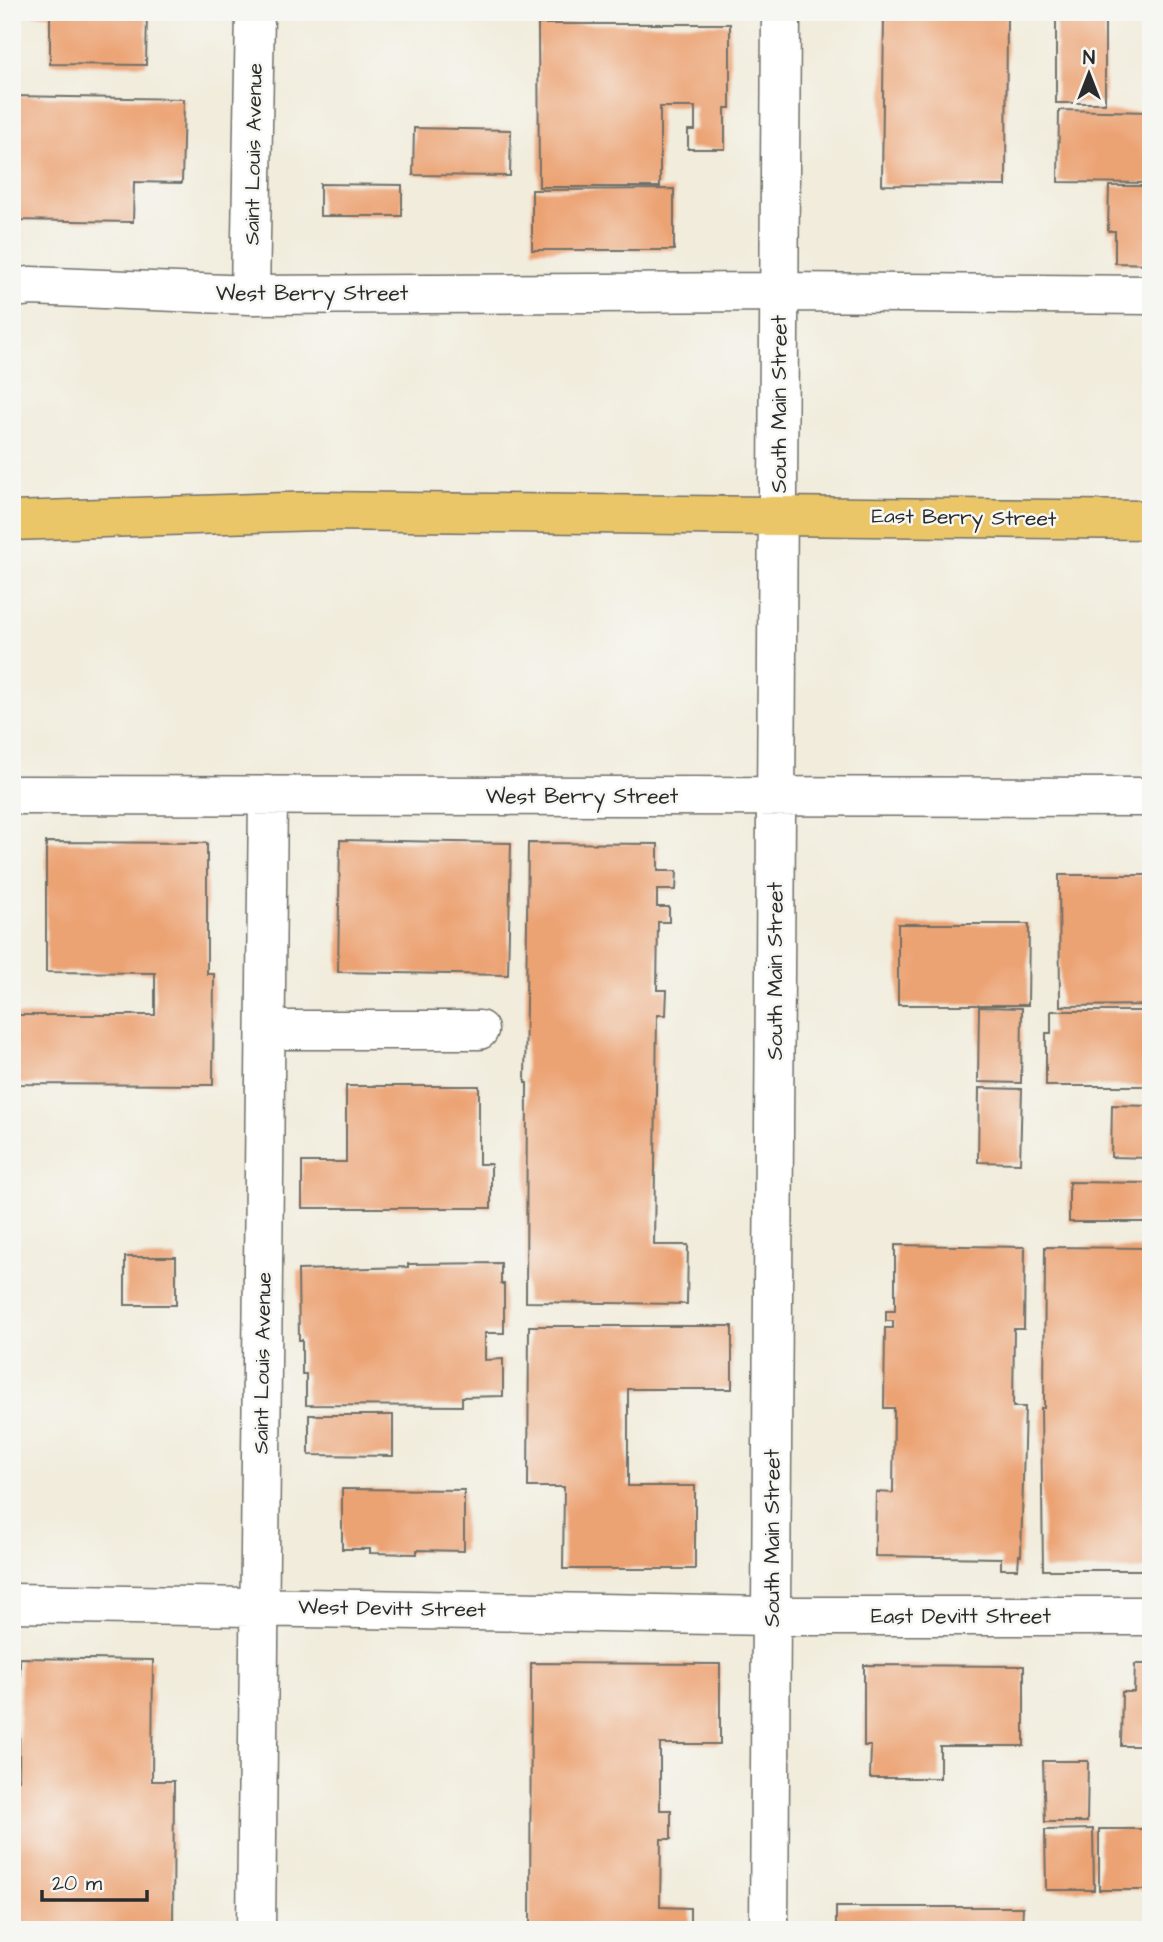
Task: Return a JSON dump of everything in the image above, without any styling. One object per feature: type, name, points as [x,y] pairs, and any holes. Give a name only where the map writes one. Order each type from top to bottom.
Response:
[{"type":"main road","points":[[19,521],[318,511],[778,515]]},
{"type":"main road","name":"East Berry Street","points":[[778,515],[1151,520]]},
{"type":"street","name":"Saint Louis Avenue","points":[[250,295],[255,12]]},
{"type":"street","name":"South Main Street","points":[[769,1930],[781,12]]},
{"type":"street","name":"West Berry Street","points":[[12,288],[31,286],[250,295],[779,292]]},
{"type":"street","points":[[779,292],[1151,295]]},
{"type":"street","name":"West Berry Street","points":[[12,795],[1151,797]]},
{"type":"street","name":"Saint Louis Avenue","points":[[256,1930],[268,795]]},
{"type":"street","points":[[266,1030],[478,1030]]},
{"type":"street","name":"West Devitt Street","points":[[12,1603],[771,1616]]},
{"type":"street","name":"East Devitt Street","points":[[771,1616],[1151,1616]]},
{"type":"building","points":[[33,12],[147,12],[146,65],[50,64],[50,15],[33,15]]},
{"type":"building","points":[[536,12],[560,12],[560,20],[535,19]]},
{"type":"building","points":[[884,12],[1007,12],[1006,186],[882,185]]},
{"type":"building","points":[[1056,12],[1105,12],[1105,103],[1056,103]]},
{"type":"building","points":[[538,24],[730,24],[730,108],[725,108],[725,149],[688,149],[688,130],[695,130],[695,107],[660,107],[660,187],[539,187]]},
{"type":"building","points":[[12,96],[184,99],[182,183],[134,182],[133,222],[12,220]]},
{"type":"building","points":[[1059,110],[1151,112],[1151,183],[1058,182]]},
{"type":"building","points":[[414,128],[511,130],[510,176],[413,175]]},
{"type":"building","points":[[320,184],[402,185],[402,216],[320,216]]},
{"type":"building","points":[[1109,186],[1151,186],[1151,264],[1115,263],[1115,231],[1108,231]]},
{"type":"building","points":[[674,189],[674,250],[532,250],[532,190]]},
{"type":"building","points":[[340,840],[511,843],[508,975],[338,972]]},
{"type":"building","points":[[46,842],[207,843],[207,974],[214,974],[213,1085],[14,1084],[14,1015],[155,1015],[155,973],[46,972]]},
{"type":"building","points":[[528,843],[658,844],[658,871],[677,871],[676,890],[657,890],[657,907],[669,907],[669,922],[658,922],[657,990],[667,990],[666,1015],[657,1015],[654,1245],[688,1245],[687,1304],[526,1302]]},
{"type":"building","points":[[1059,875],[1151,875],[1151,1005],[1060,1006]]},
{"type":"building","points":[[898,924],[1029,924],[1028,1005],[898,1005]]},
{"type":"building","points":[[979,1007],[1022,1008],[1021,1083],[978,1082]]},
{"type":"building","points":[[1051,1011],[1146,1011],[1146,1034],[1151,1034],[1151,1086],[1046,1086],[1046,1033],[1051,1033]]},
{"type":"building","points":[[346,1086],[479,1086],[479,1164],[491,1164],[491,1208],[302,1208],[302,1162],[346,1162]]},
{"type":"building","points":[[979,1088],[1022,1089],[1020,1163],[978,1162]]},
{"type":"building","points":[[1112,1105],[1151,1106],[1151,1158],[1111,1157]]},
{"type":"building","points":[[1069,1182],[1151,1183],[1151,1222],[1069,1222]]},
{"type":"building","points":[[895,1245],[1025,1247],[1024,1329],[1014,1329],[1013,1407],[1025,1407],[1021,1556],[1019,1555],[1018,1569],[1001,1569],[1001,1558],[875,1556],[876,1492],[893,1493],[894,1408],[884,1408],[885,1328],[893,1328],[893,1321],[886,1321],[886,1311],[895,1311]]},
{"type":"building","points":[[1045,1247],[1151,1248],[1151,1570],[1043,1570],[1041,1408],[1044,1408]]},
{"type":"building","points":[[125,1257],[176,1257],[176,1305],[125,1305]]},
{"type":"building","points":[[501,1263],[504,1333],[485,1333],[485,1360],[503,1359],[503,1396],[462,1397],[462,1406],[306,1405],[306,1374],[302,1374],[302,1340],[299,1340],[298,1270],[408,1267],[408,1264]]},
{"type":"building","points":[[529,1326],[732,1326],[732,1389],[628,1389],[628,1486],[695,1486],[695,1569],[563,1569],[564,1487],[528,1487]]},
{"type":"building","points":[[309,1415],[393,1415],[393,1456],[309,1455]]},
{"type":"building","points":[[342,1489],[464,1490],[464,1551],[417,1550],[417,1554],[370,1553],[370,1549],[342,1549]]},
{"type":"building","points":[[20,1658],[153,1660],[152,1781],[174,1781],[173,1930],[12,1930],[12,1780],[19,1780]]},
{"type":"building","points":[[531,1663],[720,1664],[720,1744],[660,1744],[660,1810],[671,1810],[671,1839],[661,1839],[660,1907],[690,1908],[690,1930],[530,1930]]},
{"type":"building","points":[[1135,1664],[1151,1664],[1151,1810],[1145,1810],[1146,1746],[1121,1746],[1122,1692],[1134,1692]]},
{"type":"building","points":[[864,1665],[1024,1666],[1024,1746],[940,1746],[940,1778],[870,1778],[871,1746],[864,1746]]},
{"type":"building","points":[[1043,1761],[1088,1761],[1087,1822],[1045,1822]]},
{"type":"building","points":[[1093,1829],[1094,1890],[1046,1890],[1045,1830]]},
{"type":"building","points":[[1099,1829],[1151,1829],[1151,1890],[1099,1890]]},
{"type":"building","points":[[836,1907],[1023,1907],[1022,1927],[836,1926]]}]
